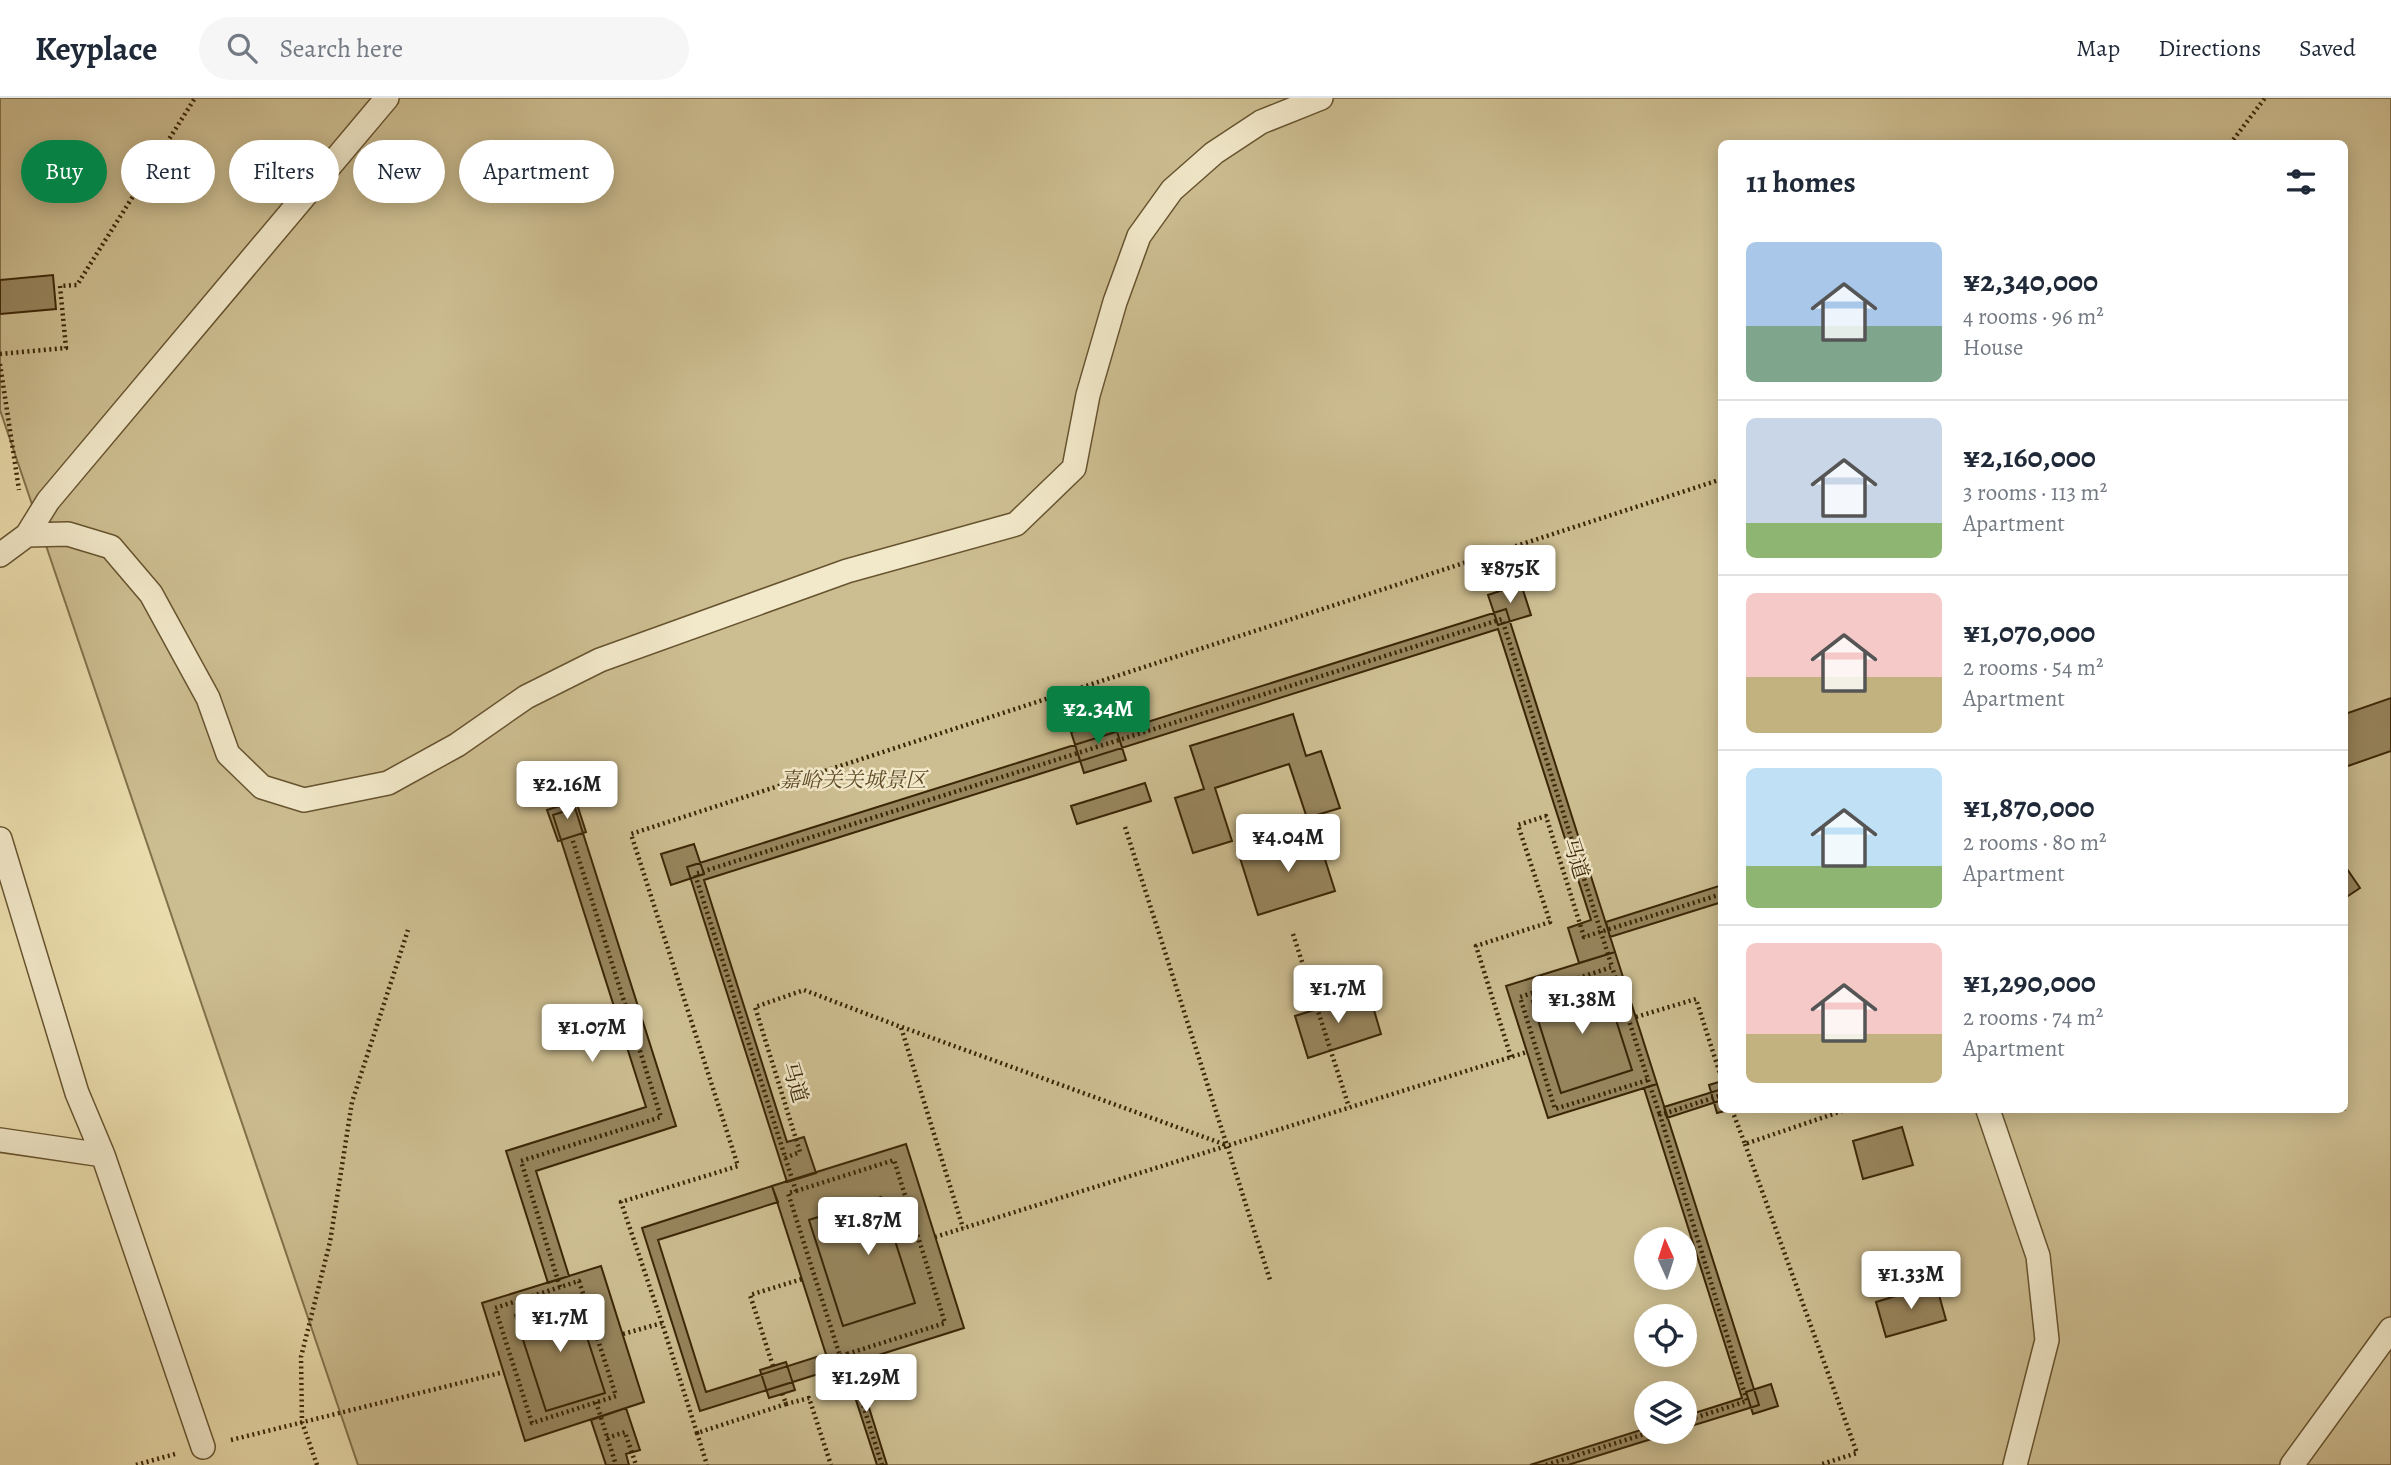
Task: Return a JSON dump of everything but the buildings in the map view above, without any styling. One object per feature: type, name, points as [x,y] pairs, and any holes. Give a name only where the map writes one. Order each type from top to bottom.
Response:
[{"type":"lane","points":[[0,555],[27,536],[48,501],[387,98]]},
{"type":"lane","points":[[27,536],[68,534],[111,547],[151,594],[208,698],[228,754],[262,787],[304,800],[388,783],[457,746],[526,697],[600,660],[847,571],[1016,524],[1074,468],[1088,395],[1115,302],[1139,236],[1172,190],[1214,153],[1261,122],[1321,98]]},
{"type":"lane","points":[[0,839],[77,1093],[103,1155],[203,1447]]},
{"type":"lane","points":[[1989,1113],[2038,1256],[2047,1340],[2015,1465]]},
{"type":"lane","points":[[0,1140],[103,1155]]},
{"type":"lane","points":[[2292,1465],[2391,1329]]},
{"type":"path","points":[[0,354],[66,348],[60,286],[77,285],[195,98]]},
{"type":"path","points":[[2233,140],[2265,98]]},
{"type":"path","points":[[0,364],[27,536]]},
{"type":"path","points":[[707,1465],[621,1202],[738,1166],[631,834],[1718,480]]},
{"type":"path","points":[[796,1191],[695,874],[1502,619],[1660,1115],[1747,1401],[1697,1417]]},
{"type":"path","name":"马道","points":[[1511,1057],[1476,946],[1550,922],[1518,825],[1546,817],[1584,937],[1601,932]]},
{"type":"path","points":[[1125,827],[1269,1280]]},
{"type":"path","points":[[560,1287],[521,1161],[661,1117],[572,838]]},
{"type":"path","points":[[1601,932],[1718,895]]},
{"type":"path","points":[[317,1465],[302,1422],[301,1357],[330,1242],[352,1102],[408,930]]},
{"type":"path","points":[[1293,934],[1349,1107]]},
{"type":"path","points":[[1612,967],[1520,997],[1555,1109],[1648,1080]]},
{"type":"path","name":"马道","points":[[785,1158],[800,1152],[755,1007],[804,990],[901,1027]]},
{"type":"path","points":[[1636,1017],[1696,999],[1718,1068]]},
{"type":"path","points":[[901,1027],[1227,1146]]},
{"type":"path","points":[[901,1027],[963,1228]]},
{"type":"path","points":[[935,1237],[1527,1052]]},
{"type":"path","points":[[1660,1115],[1718,1096]]},
{"type":"path","points":[[1733,1113],[1857,1453],[1819,1465]]},
{"type":"path","points":[[1745,1144],[1836,1113]]},
{"type":"path","points":[[894,1160],[945,1323],[847,1354],[840,1356],[788,1193],[894,1160]]},
{"type":"path","points":[[773,1366],[750,1295],[802,1279]]},
{"type":"path","points":[[579,1282],[616,1396],[596,1402],[532,1423],[495,1308],[579,1282]]},
{"type":"path","points":[[623,1334],[662,1323]]},
{"type":"path","points":[[847,1354],[882,1465]]},
{"type":"path","points":[[136,1465],[504,1372]]},
{"type":"path","points":[[782,1393],[786,1404]]},
{"type":"path","points":[[697,1433],[809,1398],[831,1465]]},
{"type":"path","points":[[596,1402],[616,1465]]},
{"type":"path","points":[[607,1438],[625,1432],[636,1465]]},
{"type":"path","points":[[1546,1465],[1634,1437]]},
{"type":"green space","name":"嘉峪关关城景区","points":[[0,98],[2391,98],[2391,1465],[358,1465],[0,410]]}]
